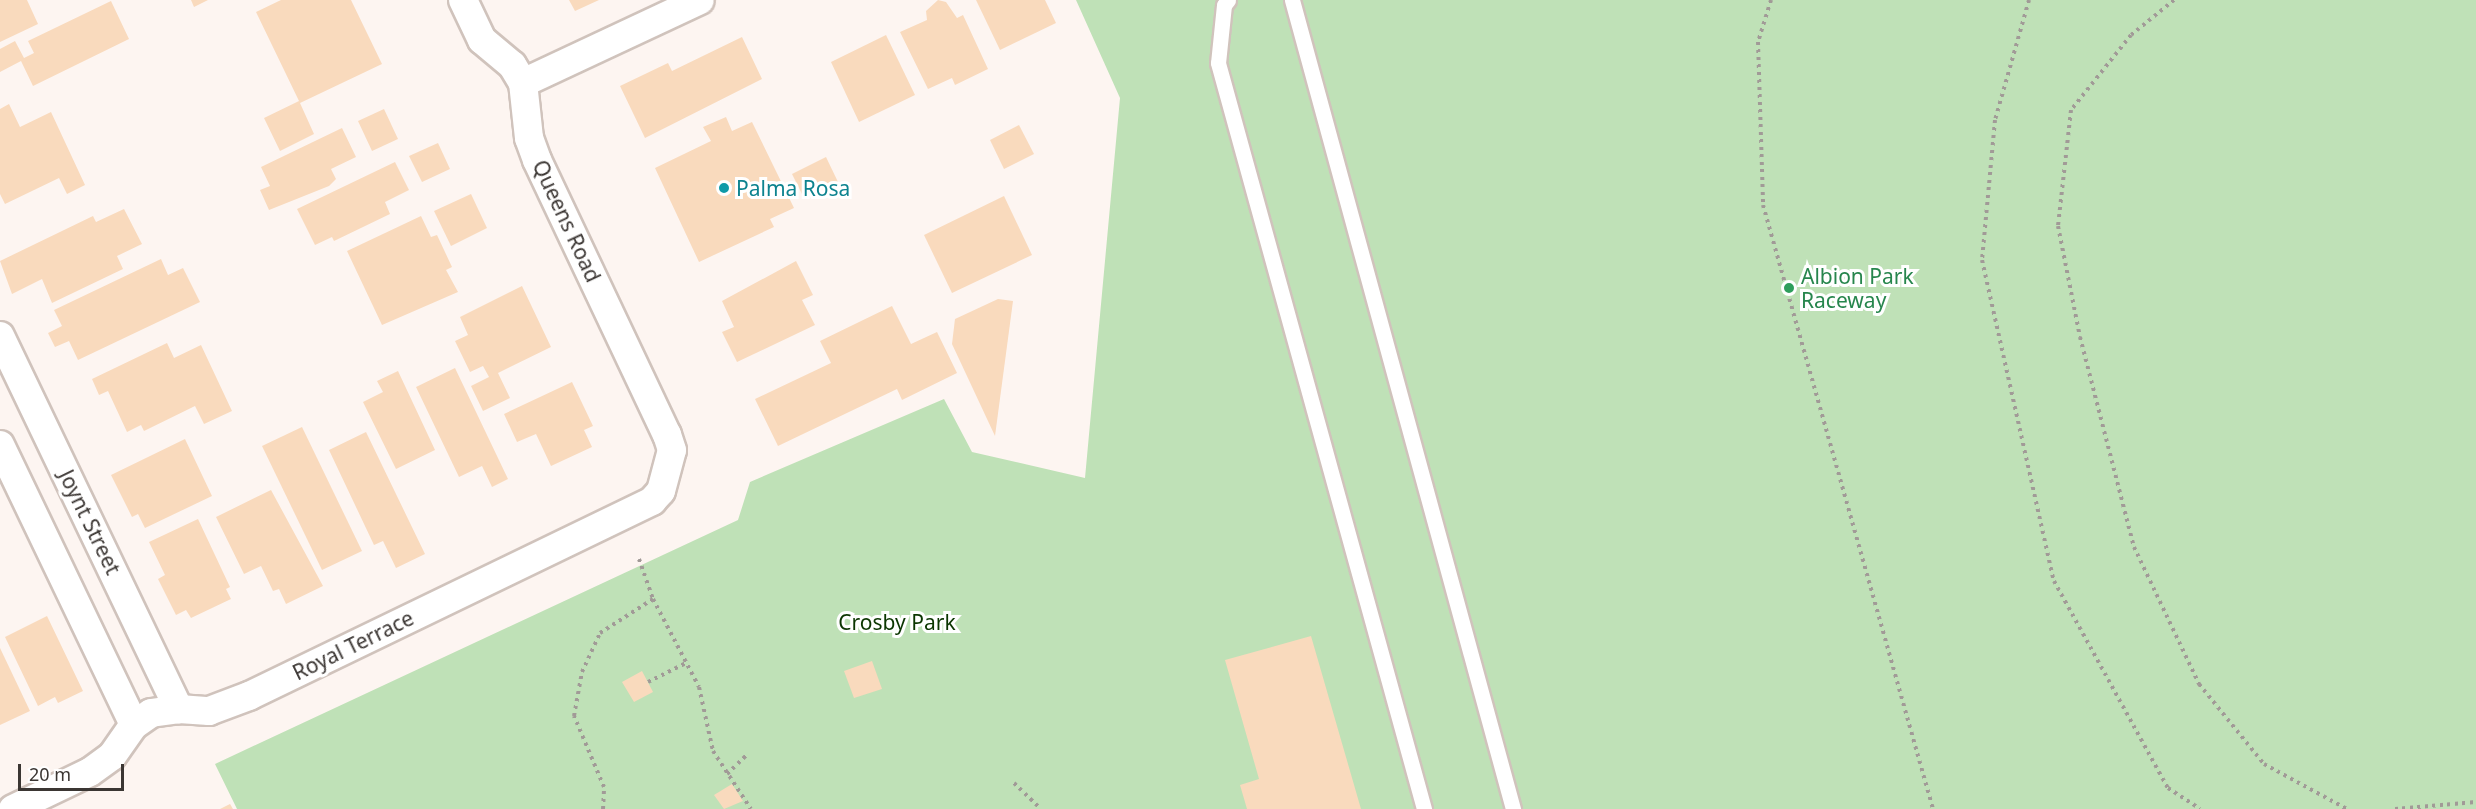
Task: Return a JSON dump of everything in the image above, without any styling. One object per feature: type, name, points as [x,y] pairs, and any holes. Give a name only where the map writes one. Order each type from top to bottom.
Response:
[{"type":"street","points":[[463,0],[482,40],[512,65],[523,83],[700,0]]},
{"type":"street","name":"Queens Road","points":[[523,83],[529,138],[537,160],[639,372],[672,450]]},
{"type":"street","name":"Joynt Street","points":[[0,336],[178,709]]},
{"type":"street","points":[[0,445],[134,725]]},
{"type":"street","name":"Royal Terrace","points":[[13,809],[90,772],[112,756],[134,725],[151,713],[178,709],[209,711],[249,696],[652,501],[667,478],[672,450]]},
{"type":"lane","points":[[1228,0],[1224,5],[1218,63],[1424,809]]},
{"type":"lane","points":[[1292,0],[1513,809]]},
{"type":"path","points":[[1771,0],[1758,42],[1763,205],[1933,809]]},
{"type":"path","points":[[2029,0],[1995,120],[1982,260],[2054,581],[2168,788],[2200,809]]},
{"type":"path","points":[[2174,0],[2131,35],[2071,110],[2058,226],[2080,337],[2134,547],[2199,684],[2264,764],[2347,809]]},
{"type":"path","points":[[639,559],[653,599],[688,662],[707,711],[712,751],[750,809]]},
{"type":"path","points":[[603,809],[604,786],[574,716],[582,672],[600,633],[653,599]]},
{"type":"path","points":[[648,682],[688,662]]},
{"type":"path","points":[[727,774],[747,755]]},
{"type":"path","points":[[1014,783],[1041,809]]},
{"type":"path","points":[[2395,809],[2476,802]]},
{"type":"green space","name":"Albion Park Raceway","points":[[1076,0],[2476,0],[2476,809],[237,809],[215,764],[738,520],[750,482],[944,399],[972,452],[1085,478],[1120,98]]},
{"type":"building","points":[[0,0],[27,0],[38,24],[0,42]]},
{"type":"building","points":[[191,0],[208,0],[194,7]]},
{"type":"building","points":[[281,0],[351,0],[382,64],[300,103],[314,134],[280,151],[264,118],[299,101],[256,12]]},
{"type":"building","points":[[569,0],[599,0],[575,11]]},
{"type":"building","points":[[938,0],[946,2],[957,18],[963,15],[988,69],[955,85],[952,78],[928,89],[900,32],[927,20],[926,11]]},
{"type":"building","points":[[976,0],[1045,0],[1056,23],[1000,50]]},
{"type":"building","points":[[111,1],[129,39],[33,86],[21,61],[0,72],[0,49],[15,41],[24,58],[34,53],[28,41]]},
{"type":"building","points":[[886,35],[915,95],[859,122],[831,62]]},
{"type":"building","points":[[742,37],[762,79],[645,138],[620,86],[668,63],[672,71]]},
{"type":"building","points":[[9,104],[20,127],[51,112],[85,185],[67,194],[59,178],[5,204],[0,194],[0,109]]},
{"type":"building","points":[[384,109],[398,139],[372,151],[358,121]]},
{"type":"building","name":"Palma Rosa","points":[[726,117],[732,131],[752,122],[794,208],[770,219],[774,227],[699,262],[655,168],[711,141],[703,127]]},
{"type":"building","points":[[1019,125],[1034,154],[1004,169],[990,140]]},
{"type":"building","points":[[342,128],[356,157],[331,169],[336,179],[329,186],[269,210],[260,190],[270,186],[261,167]]},
{"type":"building","points":[[438,143],[450,169],[422,182],[409,156]]},
{"type":"building","points":[[826,157],[838,182],[804,198],[792,174]]},
{"type":"building","points":[[395,162],[409,190],[385,202],[390,214],[334,241],[332,237],[315,245],[297,209]]},
{"type":"building","points":[[471,194],[487,228],[451,246],[434,211]]},
{"type":"building","points":[[1004,196],[1032,255],[952,293],[924,235]]},
{"type":"building","points":[[124,209],[142,244],[117,256],[123,269],[52,303],[42,279],[12,294],[0,261],[93,216],[96,222]]},
{"type":"building","points":[[421,216],[431,237],[437,235],[452,267],[446,270],[458,292],[382,325],[347,251]]},
{"type":"building","points":[[161,259],[168,275],[183,268],[200,302],[78,360],[69,341],[55,347],[48,333],[62,326],[54,310]]},
{"type":"building","points":[[796,261],[813,295],[802,300],[815,325],[737,362],[722,332],[734,327],[722,301]]},
{"type":"building","points":[[522,286],[551,347],[498,373],[510,398],[483,411],[471,386],[489,377],[483,366],[470,372],[455,341],[468,335],[460,317]]},
{"type":"building","points":[[998,299],[1013,301],[995,436],[952,344],[955,319]]},
{"type":"building","points":[[892,306],[911,344],[937,332],[957,373],[902,400],[897,389],[778,446],[755,399],[831,363],[820,341]]},
{"type":"building","points":[[167,343],[174,358],[201,345],[232,411],[204,424],[195,406],[144,431],[141,425],[127,432],[108,391],[99,395],[92,379]]},
{"type":"building","points":[[455,368],[508,479],[492,487],[482,466],[459,477],[416,387]]},
{"type":"building","points":[[398,371],[435,450],[396,469],[363,402],[383,392],[377,381]]},
{"type":"building","points":[[572,382],[593,426],[584,430],[592,447],[551,466],[536,434],[517,442],[504,414]]},
{"type":"building","points":[[302,427],[362,551],[322,570],[262,446]]},
{"type":"building","points":[[366,432],[425,554],[396,568],[383,541],[374,545],[329,450]]},
{"type":"building","points":[[185,439],[212,496],[145,528],[138,514],[132,517],[111,475]]},
{"type":"building","points":[[271,490],[323,586],[286,604],[279,589],[273,591],[261,566],[244,574],[216,517]]},
{"type":"building","points":[[198,519],[230,587],[226,589],[231,599],[191,618],[186,610],[176,615],[158,579],[165,575],[149,542]]},
{"type":"building","points":[[47,616],[83,691],[58,703],[55,697],[38,706],[5,637]]},
{"type":"building","points":[[1311,636],[1361,809],[1247,809],[1240,785],[1259,779],[1225,660]]},
{"type":"building","points":[[0,648],[30,711],[0,725]]},
{"type":"building","points":[[872,661],[882,689],[854,698],[844,671]]},
{"type":"building","points":[[642,671],[653,692],[634,702],[622,682]]},
{"type":"building","points":[[732,784],[743,801],[724,809],[714,795]]},
{"type":"building","points":[[230,804],[233,809],[220,809]]},
{"type":"place","name":"Palma Rosa","points":[[724,188]]},
{"type":"place","name":"Albion Park Raceway","points":[[1789,288]]},
{"type":"park label","name":"Crosby Park","points":[[897,622]]}]
